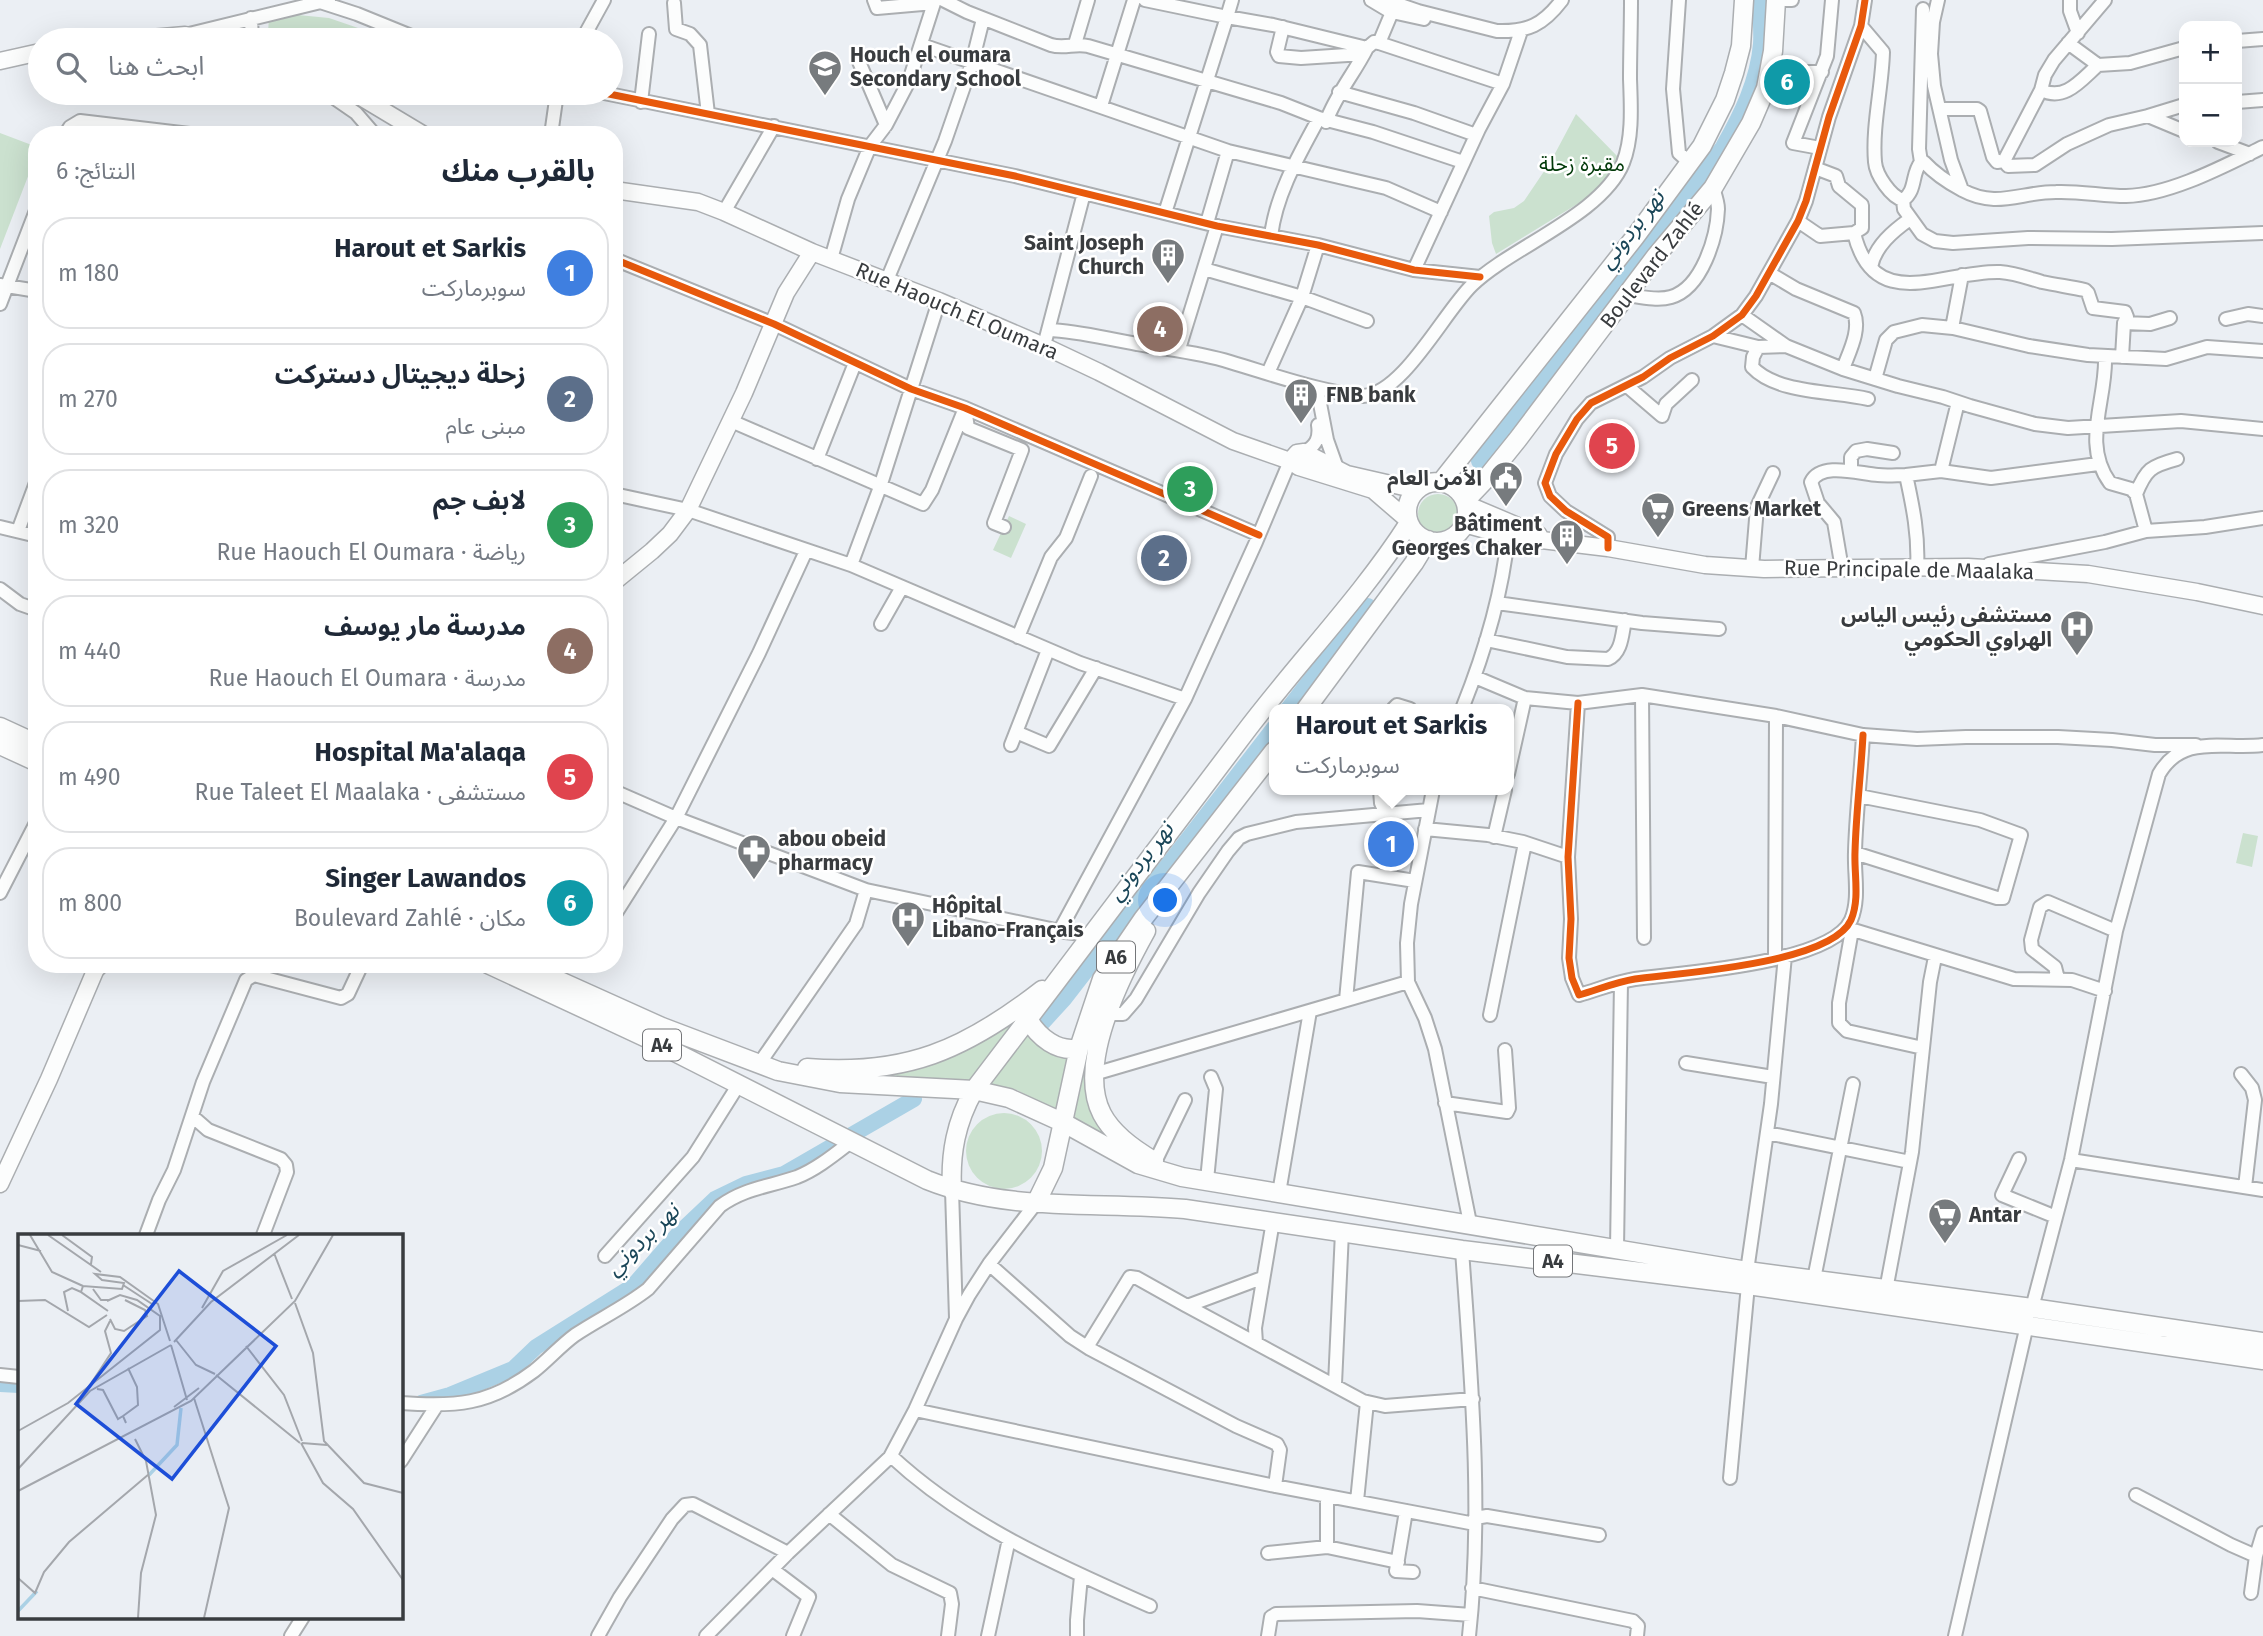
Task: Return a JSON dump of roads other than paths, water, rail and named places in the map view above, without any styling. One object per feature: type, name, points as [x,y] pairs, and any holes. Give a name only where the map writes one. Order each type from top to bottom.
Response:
[{"type":"highway","name":"Boulevard Zahlé","points":[[1446,476],[1635,237],[1712,128],[1731,82],[1741,46],[1744,0]]},
{"type":"highway","name":"Boulevard Zahlé","points":[[1469,498],[1713,188],[1751,123],[1770,72],[1776,0]]},
{"type":"highway","points":[[1409,522],[1420,536],[1428,540],[1449,539],[1464,524],[1469,498],[1451,485],[1446,476],[1417,490]]},
{"type":"highway","name":"A6","points":[[952,1190],[955,1134],[974,1090],[1243,735],[1394,546],[1409,522],[1407,508],[1417,490]]},
{"type":"highway","points":[[1310,704],[1414,563],[1428,540]]},
{"type":"highway","points":[[1394,546],[1409,550],[1414,563]]},
{"type":"highway","points":[[0,727],[28,740]]},
{"type":"highway","points":[[0,745],[28,758]]},
{"type":"highway","name":"A6","points":[[1036,1203],[1053,1168],[1079,1048],[1102,979],[1121,949],[1269,757]]},
{"type":"highway","points":[[1166,890],[1135,951],[1108,1014],[1098,1045],[1094,1074],[1096,1097],[1105,1120],[1119,1136],[1155,1162],[1203,1180]]},
{"type":"highway","points":[[763,1066],[885,1067],[937,1055],[1002,1020],[1051,983],[1073,959]]},
{"type":"highway","name":"A4","points":[[507,973],[649,1039],[928,1180],[952,1190],[990,1199],[1036,1203],[1141,1205],[1273,1221],[1493,1254],[1747,1278],[2030,1317],[2263,1342]]},
{"type":"highway","name":"A4","points":[[542,973],[662,1027],[763,1066],[805,1078],[840,1083],[974,1090],[1009,1098],[1064,1123],[1138,1164],[1182,1177],[1496,1227],[1617,1249],[1747,1278],[1814,1279],[1886,1290],[2263,1360]]},
{"type":"highway","points":[[1028,1019],[1040,1036],[1054,1045],[1067,1050],[1079,1048]]},
{"type":"highway","points":[[1435,1246],[1439,1220]]},
{"type":"highway","points":[[1493,1254],[1496,1227]]},
{"type":"main road","points":[[0,61],[28,55]]},
{"type":"main road","points":[[374,105],[409,126]]},
{"type":"main road","name":"Rue Haouch El Oumara","points":[[623,191],[698,202],[812,252],[939,301],[1046,338],[1099,372],[1233,441],[1290,461],[1299,467],[1367,487],[1409,522]]},
{"type":"main road","points":[[623,575],[670,534],[688,510],[731,421],[786,293],[812,252]]},
{"type":"main road","points":[[1290,461],[1294,455],[1316,446],[1338,471],[1356,478],[1417,490]]},
{"type":"main road","points":[[1381,496],[1395,496],[1398,490],[1396,484]]},
{"type":"main road","name":"Rue Principale de Maalaka","points":[[1469,498],[1553,543]]},
{"type":"main road","name":"Rue Principale de Maalaka","points":[[1464,524],[1508,536],[1608,548],[1705,565],[1842,569],[1968,567],[2088,575],[2197,592],[2263,606]]},
{"type":"main road","points":[[0,1184],[95,973]]},
{"type":"street","points":[[589,28],[604,0]]},
{"type":"street","points":[[874,0],[877,8],[937,1],[1051,45],[1061,48],[1075,44],[1116,54],[1281,103],[1322,120],[1373,132],[1463,162]]},
{"type":"street","points":[[1075,44],[1088,0]]},
{"type":"street","points":[[1101,106],[1134,0]]},
{"type":"street","points":[[1146,0],[1179,3],[1227,17],[1283,27],[1503,84]]},
{"type":"street","points":[[1166,213],[1232,0]]},
{"type":"street","points":[[1371,0],[1397,3],[1497,31],[1521,31],[1542,22],[1562,0]]},
{"type":"street","points":[[1084,193],[1046,338],[1074,331],[1141,345],[1179,349],[1314,387],[1364,396],[1386,386],[1405,372],[1464,293],[1480,277],[1560,226],[1587,205],[1599,195],[1623,164],[1629,138],[1631,0]]},
{"type":"street","points":[[1679,0],[1673,89],[1679,153],[1689,162]]},
{"type":"street","points":[[1785,0],[1793,0]]},
{"type":"street","points":[[1820,148],[1793,143],[1827,56],[1832,0]]},
{"type":"street","points":[[1608,548],[1608,537],[1556,504],[1547,491],[1545,482],[1556,454],[1586,408],[1596,400],[1643,377],[1670,358],[1713,336],[1742,315],[1797,221],[1861,26],[1865,0]]},
{"type":"street","points":[[1938,0],[1931,54],[1934,86],[1951,160],[1962,190]]},
{"type":"street","points":[[2070,0],[2070,11],[2078,33]]},
{"type":"street","points":[[2004,161],[2041,90],[2045,75],[2105,0]]},
{"type":"street","points":[[212,28],[320,1],[391,28]]},
{"type":"street","points":[[831,259],[848,199],[870,146],[886,125],[909,81],[937,1]]},
{"type":"street","points":[[674,3],[676,29],[690,34],[700,45],[708,114]]},
{"type":"street","points":[[1397,3],[1415,18],[1466,22]]},
{"type":"street","points":[[1271,236],[1273,216],[1293,166],[1397,3]]},
{"type":"street","points":[[1903,200],[1912,191],[1916,171],[1921,162],[1919,149],[1923,9]]},
{"type":"street","points":[[251,18],[252,28]]},
{"type":"street","points":[[887,280],[937,159],[972,63],[983,19]]},
{"type":"street","points":[[1861,26],[1883,52],[1875,165],[1891,191],[1903,200]]},
{"type":"street","points":[[1283,27],[1277,52],[1279,56],[1301,58],[1370,48]]},
{"type":"street","points":[[1414,270],[1463,162],[1503,84],[1521,31]]},
{"type":"street","points":[[641,102],[649,34]]},
{"type":"street","points":[[2242,41],[2263,39]]},
{"type":"street","points":[[2068,43],[2098,65]]},
{"type":"street","points":[[922,45],[1228,151],[1386,188],[1441,212]]},
{"type":"street","points":[[2041,90],[2051,95],[2065,93],[2098,65],[2130,63],[2179,49]]},
{"type":"street","points":[[857,57],[886,125]]},
{"type":"street","points":[[1770,72],[1822,72]]},
{"type":"street","points":[[1339,92],[1414,113],[1476,135]]},
{"type":"street","points":[[623,98],[937,159],[1212,224],[1318,245],[1414,270],[1480,277]]},
{"type":"street","points":[[2242,102],[2263,100]]},
{"type":"street","points":[[344,105],[367,126]]},
{"type":"street","points":[[552,126],[555,105]]},
{"type":"street","points":[[2004,161],[2012,167],[2035,165],[2067,144],[2109,125],[2179,107]]},
{"type":"street","points":[[1940,109],[1980,111],[1993,157],[1997,162],[2004,161]]},
{"type":"street","points":[[2148,116],[2179,129]]},
{"type":"street","points":[[72,126],[80,121],[122,126]]},
{"type":"street","points":[[724,212],[774,126]]},
{"type":"street","points":[[2231,147],[2250,154]]},
{"type":"street","points":[[1921,162],[1945,183],[1973,197],[1995,201],[2055,192],[2127,196],[2182,182],[2263,147]]},
{"type":"street","points":[[1179,349],[1204,269],[1228,151]]},
{"type":"street","points":[[1797,221],[1820,236],[1854,233],[1862,228],[1862,205],[1839,186],[1836,176],[1815,168]]},
{"type":"street","points":[[1628,295],[1659,299],[1671,297],[1702,272],[1718,208],[1713,188]]},
{"type":"street","points":[[1903,200],[1904,209],[1922,234],[1935,241],[1953,243],[2028,238],[2112,239],[2263,233]]},
{"type":"street","points":[[1871,267],[1872,257],[1891,232],[1910,219]]},
{"type":"street","points":[[0,304],[4,285],[28,229]]},
{"type":"street","points":[[1854,233],[1859,253],[1871,267],[1881,275],[1905,285],[1924,284],[1962,275],[2001,272],[2085,290],[2094,308],[2125,312],[2127,317],[2123,323],[2123,357]]},
{"type":"street","points":[[1268,373],[1302,298],[1318,245]]},
{"type":"street","points":[[623,263],[774,324],[911,390],[965,408],[1259,535]]},
{"type":"street","points":[[1204,269],[1302,298],[1367,321]]},
{"type":"street","points":[[1769,273],[1796,289],[1854,313],[1857,321],[1855,334],[1843,369]]},
{"type":"street","points":[[1952,328],[1962,275]]},
{"type":"street","points":[[4,285],[28,289]]},
{"type":"street","points":[[851,565],[880,486],[939,301]]},
{"type":"street","points":[[2226,319],[2248,314],[2263,316]]},
{"type":"street","points":[[1742,315],[1786,346],[1843,369],[2052,427],[2181,421],[2263,429]]},
{"type":"street","points":[[2123,323],[2150,324],[2170,318]]},
{"type":"street","points":[[1875,379],[1886,340],[1894,332],[1922,325],[1952,328],[2029,346],[2105,356],[2166,359],[2207,347],[2263,351]]},
{"type":"street","points":[[1713,336],[1758,347],[1786,346]]},
{"type":"street","points":[[1758,347],[1752,367],[1777,382],[1868,399]]},
{"type":"street","points":[[2105,356],[2096,426],[2098,464],[2110,484],[2131,489],[2136,494],[2146,531]]},
{"type":"street","points":[[817,459],[855,363]]},
{"type":"street","points":[[1627,386],[1662,416],[1667,404],[1692,380]]},
{"type":"street","points":[[1314,387],[1319,433],[1316,446],[1338,471]]},
{"type":"street","points":[[1941,471],[1958,402]]},
{"type":"street","points":[[731,421],[923,504],[932,490],[965,408]]},
{"type":"street","points":[[965,408],[968,428],[1022,450],[994,523],[1004,527]]},
{"type":"street","points":[[1851,470],[1851,457],[1856,451],[1867,449],[1893,453]]},
{"type":"street","points":[[2136,494],[2148,470],[2155,465],[2177,459]]},
{"type":"street","points":[[1073,959],[1062,931],[1185,699],[1290,461]]},
{"type":"street","points":[[1842,569],[1834,522],[1818,503],[1811,482],[1814,475],[1820,472],[1851,470],[1877,475],[1906,475],[1941,471],[1991,478],[2098,464]]},
{"type":"street","points":[[1752,568],[1757,507],[1773,473]]},
{"type":"street","points":[[1906,475],[1915,516],[1917,569]]},
{"type":"street","points":[[1018,637],[1051,557],[1066,538],[1091,476]]},
{"type":"street","points":[[623,496],[688,510],[851,565],[1048,650],[1185,699]]},
{"type":"street","points":[[18,531],[28,504]]},
{"type":"street","points":[[1968,567],[2105,542],[2146,531],[2205,527],[2263,518]]},
{"type":"street","points":[[0,527],[28,534]]},
{"type":"street","points":[[1464,704],[1497,603],[1508,536]]},
{"type":"street","points":[[623,902],[676,818],[759,653],[806,551]]},
{"type":"street","points":[[881,624],[902,587]]},
{"type":"street","points":[[0,589],[28,607]]},
{"type":"street","points":[[1497,603],[1719,629]]},
{"type":"street","points":[[1486,640],[1567,657],[1608,659],[1614,657],[1618,650],[1625,620]]},
{"type":"street","points":[[1011,745],[1048,650]]},
{"type":"street","points":[[1016,732],[1049,746],[1096,668]]},
{"type":"street","points":[[1475,677],[1525,698],[1578,703],[1642,695],[1776,716],[1863,735],[1917,739],[2058,737],[2155,746],[2242,748],[2263,745]]},
{"type":"street","points":[[1642,695],[1644,938]]},
{"type":"street","points":[[1514,747],[1525,698]]},
{"type":"street","points":[[1578,703],[1568,857],[1571,919],[1569,958],[1572,978],[1579,995],[1621,982],[1704,972],[1780,958],[1849,929],[1935,957],[2024,981],[2072,980],[2105,991]]},
{"type":"street","points":[[1730,1478],[1747,1278],[1783,999],[1776,716]]},
{"type":"street","points":[[1863,735],[1855,853],[1855,907],[1849,929],[1839,1003],[1839,1023],[1847,1031],[1923,1048]]},
{"type":"street","points":[[1955,1636],[2030,1317],[2071,1160],[2116,931],[2160,774],[2167,761],[2176,753],[2196,745]]},
{"type":"street","points":[[623,795],[676,818],[866,890],[1091,935]]},
{"type":"street","points":[[1380,795],[1386,814]]},
{"type":"street","points":[[1432,795],[1415,881],[1407,943],[1408,982],[1426,1018],[1435,1049],[1470,1223]]},
{"type":"street","points":[[1494,836],[1504,795]]},
{"type":"street","points":[[1855,853],[2003,898],[2021,835],[1980,820],[1859,796]]},
{"type":"street","points":[[1108,1014],[1124,1014],[1136,999],[1199,893],[1239,838],[1296,822],[1429,810]]},
{"type":"street","points":[[1425,829],[1494,836],[1568,857]]},
{"type":"street","points":[[0,893],[28,839]]},
{"type":"street","points":[[1489,1015],[1525,843]]},
{"type":"street","points":[[1346,1000],[1358,872],[1415,881]]},
{"type":"street","points":[[763,1066],[856,924],[866,890]]},
{"type":"street","points":[[2059,979],[2055,967],[2032,949],[2031,940],[2040,907],[2048,902],[2116,931]]},
{"type":"street","points":[[1886,1290],[1910,1162],[1935,957]]},
{"type":"street","points":[[146,1234],[174,1170],[208,1069],[248,978],[254,975],[341,998],[348,994],[358,973]]},
{"type":"street","points":[[1094,1074],[1408,982]]},
{"type":"street","points":[[1617,1249],[1621,982]]},
{"type":"street","points":[[1279,1193],[1310,1011]]},
{"type":"street","points":[[1446,1103],[1507,1112],[1509,1078],[1505,1050]]},
{"type":"street","points":[[1686,1063],[1773,1077]]},
{"type":"street","points":[[2241,1074],[2252,1088],[2255,1100],[2245,1187]]},
{"type":"street","points":[[1203,1180],[1216,1089],[1211,1077]]},
{"type":"street","points":[[605,1256],[693,1157],[739,1084]]},
{"type":"street","points":[[1814,1279],[1853,1084]]},
{"type":"street","points":[[1155,1162],[1185,1100]]},
{"type":"street","points":[[192,1116],[208,1130],[254,1147],[285,1163],[285,1176],[263,1234]]},
{"type":"street","points":[[1767,1133],[1910,1162]]},
{"type":"street","points":[[402,1403],[454,1405],[476,1401],[502,1390],[526,1376],[573,1337],[648,1289],[720,1206],[745,1191],[799,1176],[852,1141]]},
{"type":"street","points":[[2019,1159],[2003,1195],[2056,1217]]},
{"type":"street","points":[[2071,1160],[2263,1190]]},
{"type":"street","points":[[952,1190],[956,1319]]},
{"type":"street","points":[[706,1636],[788,1553],[891,1456],[956,1319],[989,1264],[1036,1203]]},
{"type":"street","points":[[1256,1343],[1255,1328],[1273,1221]]},
{"type":"street","points":[[1335,1384],[1342,1231]]},
{"type":"street","points":[[1462,1250],[1472,1399],[1475,1521],[1469,1636]]},
{"type":"street","points":[[989,1264],[1070,1336],[1087,1347],[1236,1426],[1277,1444],[1280,1450],[1275,1486]]},
{"type":"street","points":[[1087,1347],[1130,1277],[1137,1278],[1367,1402],[1385,1405],[1472,1399]]},
{"type":"street","points":[[1187,1306],[1262,1278]]},
{"type":"street","points":[[0,1375],[18,1377]]},
{"type":"street","points":[[1357,1501],[1367,1402]]},
{"type":"street","points":[[402,1459],[438,1405]]},
{"type":"street","points":[[915,1410],[1406,1511],[1475,1521],[1487,1516],[1599,1535]]},
{"type":"street","points":[[891,1456],[946,1502],[1009,1539],[1150,1606]]},
{"type":"street","points":[[2136,1495],[2256,1556]]},
{"type":"street","points":[[1327,1496],[1327,1547]]},
{"type":"street","points":[[598,1636],[620,1597],[672,1519],[685,1505],[693,1504],[788,1553]]},
{"type":"street","points":[[1406,1511],[1396,1572],[1413,1572]]},
{"type":"street","points":[[830,1514],[892,1565],[950,1593],[952,1604],[948,1636]]},
{"type":"street","points":[[2250,1593],[2263,1533]]},
{"type":"street","points":[[988,1636],[1009,1539]]},
{"type":"street","points":[[1268,1553],[1327,1547],[1398,1562]]},
{"type":"street","points":[[772,1569],[809,1597],[793,1636]]},
{"type":"street","points":[[1077,1636],[1082,1576]]},
{"type":"street","points":[[1472,1588],[1633,1621],[1638,1626],[1637,1636]]},
{"type":"street","points":[[1268,1636],[1271,1617],[1276,1614],[1407,1611],[1471,1615]]},
{"type":"street","points":[[291,1636],[302,1618]]},
{"type":"waterway","name":"نهر بردوني","points":[[1479,461],[1723,147],[1742,110],[1756,71],[1761,44],[1760,0]]},
{"type":"waterway","name":"نهر بردوني","points":[[1292,704],[1368,606]]},
{"type":"waterway","name":"نهر بردوني","points":[[1043,1022],[1064,999],[1269,734]]},
{"type":"waterway","name":"نهر بردوني","points":[[421,1403],[450,1395],[513,1369],[536,1347],[633,1286],[679,1233],[715,1199],[746,1184],[784,1174],[914,1099]]},
{"type":"waterway","name":"نهر بردوني","points":[[0,1384],[18,1385]]},
{"type":"place","name":"Singer Lawandos","points":[[1787,82]]},
{"type":"place","name":"Houch el oumara Secondary School","points":[[825,97]]},
{"type":"place","name":"Saint Joseph Church","points":[[1168,285]]},
{"type":"place","name":"مدرسة مار يوسف","points":[[1160,329]]},
{"type":"place","name":"FNB bank","points":[[1301,425]]},
{"type":"place","name":"Hospital Ma'alaqa","points":[[1612,446]]},
{"type":"place","name":"لابف جم","points":[[1190,489]]},
{"type":"place","name":"الأمن العام","points":[[1506,508]]},
{"type":"place","name":"Greens Market","points":[[1658,539]]},
{"type":"place","name":"زحلة ديجيتال دستركت","points":[[1164,558]]},
{"type":"place","name":"Bâtiment Georges Chaker","points":[[1567,566]]},
{"type":"place","name":"مستشفى رئيس الياس الهراوي الحكومي","points":[[2077,657]]},
{"type":"place","name":"Harout et Sarkis","points":[[1391,844]]},
{"type":"place","name":"abou obeid pharmacy","points":[[754,881]]},
{"type":"place","name":"Hôpital Libano-Français","points":[[908,948]]},
{"type":"place","name":"Antar","points":[[1945,1245]]},
{"type":"park label","name":"مقبرة زحلة","points":[[1582,164]]}]
